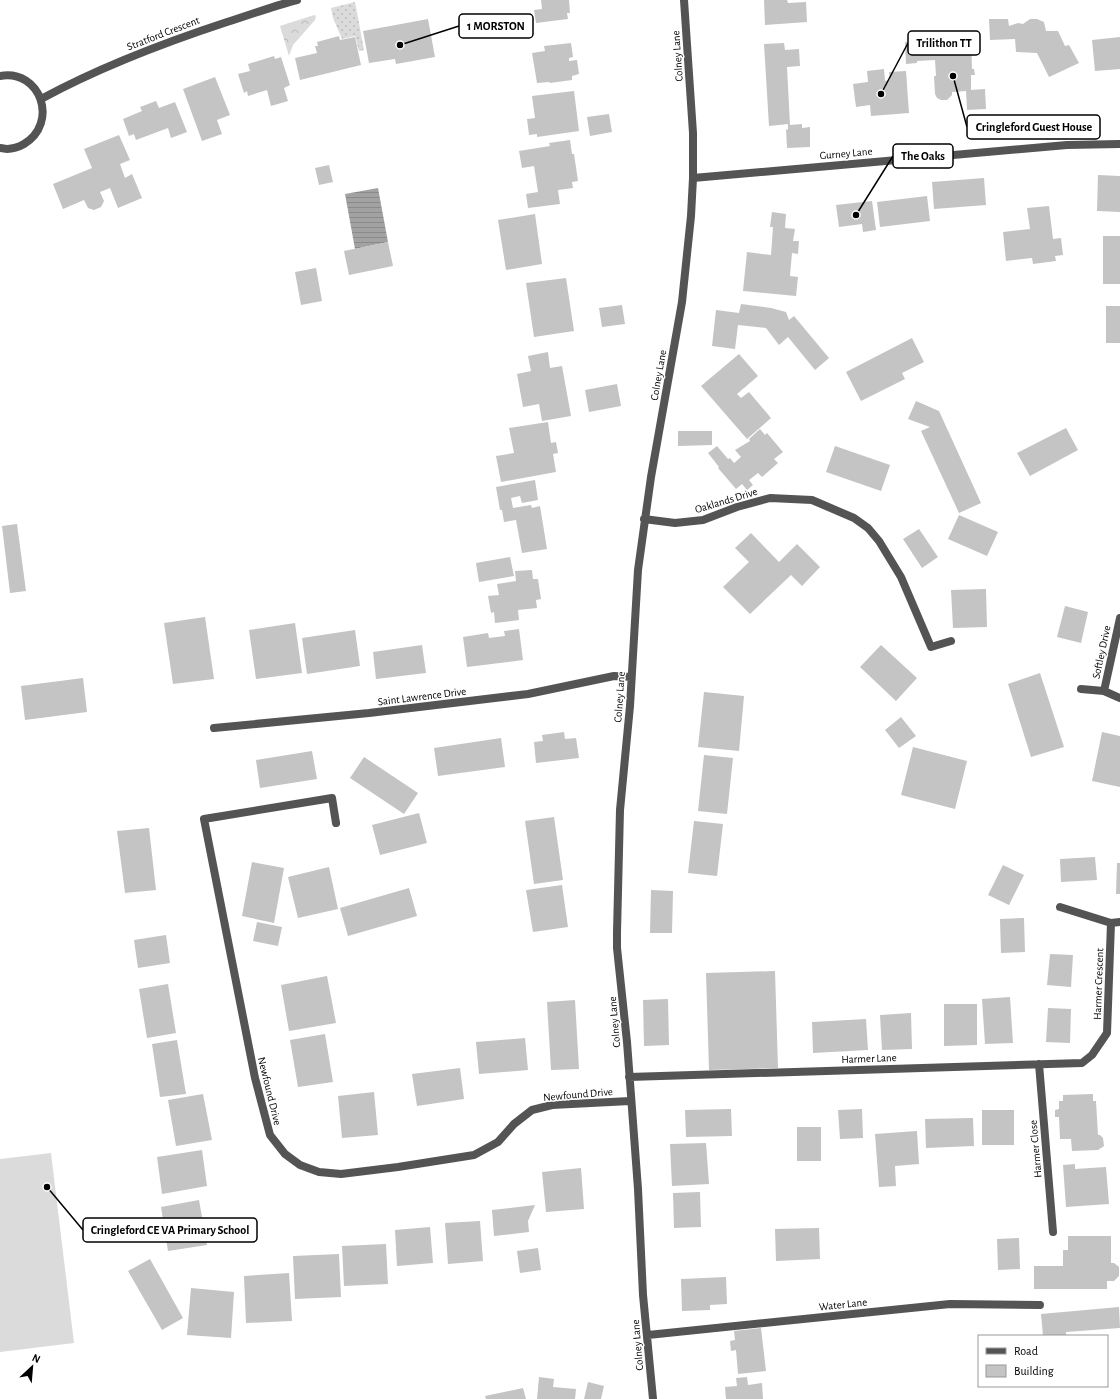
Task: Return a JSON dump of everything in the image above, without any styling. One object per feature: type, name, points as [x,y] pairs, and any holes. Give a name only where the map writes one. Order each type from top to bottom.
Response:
[{"type":"street","name":"Stratford Crescent","points":[[41,99],[63,87],[153,48],[199,31],[297,0]]},
{"type":"street","name":"Colney Lane","points":[[653,1399],[643,1295],[638,1189],[617,932],[620,810],[632,677],[638,570],[652,469],[682,302],[691,224],[693,133],[684,0]]},
{"type":"street","points":[[0,76],[7,75],[22,78],[34,87],[41,99],[43,114],[40,128],[31,140],[17,148],[0,148]]},
{"type":"street","name":"Gurney Lane","points":[[693,178],[1067,145],[1120,144]]},
{"type":"street","name":"Oaklands Drive","points":[[644,519],[675,523],[703,520],[737,507],[770,498],[812,500],[854,518],[868,528],[879,541],[901,577],[931,647],[950,641]]},
{"type":"street","name":"Softley Drive","points":[[1104,691],[1120,618]]},
{"type":"street","name":"Saint Lawrence Drive","points":[[214,728],[369,713],[528,694],[614,676],[632,677]]},
{"type":"street","name":"Softley Drive","points":[[1081,689],[1104,691],[1120,698]]},
{"type":"street","name":"Newfound Drive","points":[[336,823],[332,798],[204,819],[254,1078],[270,1135],[285,1154],[300,1164],[320,1172],[341,1174],[398,1167],[474,1155],[498,1142],[514,1124],[532,1110],[552,1105],[630,1101]]},
{"type":"street","points":[[1060,906],[1111,923],[1120,922]]},
{"type":"street","name":"Harmer Crescent","points":[[1100,1043],[1107,1033],[1111,923]]},
{"type":"street","name":"Harmer Lane","points":[[629,1077],[1082,1063],[1092,1056],[1100,1043]]},
{"type":"street","name":"Harmer Close","points":[[1040,1064],[1053,1232]]},
{"type":"street","name":"Water Lane","points":[[648,1335],[950,1304],[1040,1305]]},
{"type":"green space","points":[[355,2],[364,50],[359,51],[355,36],[342,39],[333,18],[331,8]]},
{"type":"green space","points":[[314,15],[316,16],[315,20],[293,45],[289,56],[280,26]]},
{"type":"green space","points":[[51,1153],[74,1343],[0,1352],[0,1159]]},
{"type":"shaded area","points":[[378,188],[388,242],[355,249],[345,194]]},
{"type":"building","points":[[541,0],[569,0],[570,13],[567,13],[568,19],[536,23],[534,10],[542,9]]},
{"type":"building","points":[[764,0],[787,0],[788,3],[806,2],[807,22],[765,25]]},
{"type":"building","points":[[428,19],[435,57],[396,64],[395,59],[369,63],[363,31]]},
{"type":"building","points":[[989,19],[1008,19],[1009,26],[1018,23],[1023,24],[1030,19],[1037,19],[1044,22],[1046,31],[1058,31],[1065,46],[1069,45],[1079,63],[1049,77],[1037,53],[1016,52],[1015,39],[990,40]]},
{"type":"building","points":[[339,36],[340,40],[355,37],[361,65],[300,80],[295,58],[317,53],[315,46],[318,46],[317,42]]},
{"type":"building","points":[[1120,37],[1120,69],[1095,71],[1092,40]]},
{"type":"building","points":[[918,41],[918,44],[971,41],[972,69],[974,69],[975,75],[971,75],[971,90],[985,89],[986,109],[967,110],[966,91],[952,92],[952,95],[947,100],[937,98],[935,94],[934,76],[936,76],[935,60],[917,61],[917,63],[906,64],[905,42]]},
{"type":"building","points":[[571,43],[573,57],[569,58],[569,61],[577,60],[579,74],[572,76],[572,80],[537,83],[532,53],[545,51],[544,46]]},
{"type":"building","points":[[784,43],[785,50],[799,49],[800,66],[787,67],[790,125],[802,124],[802,128],[810,127],[810,147],[787,148],[786,129],[788,130],[788,124],[769,126],[764,44]]},
{"type":"building","points":[[274,56],[275,59],[281,57],[290,85],[284,88],[288,101],[271,106],[267,90],[248,96],[247,91],[244,93],[238,74],[250,71],[248,64]]},
{"type":"building","points":[[884,69],[885,81],[890,80],[889,72],[906,71],[909,113],[871,116],[870,105],[856,107],[853,84],[868,82],[867,71]]},
{"type":"building","points":[[215,77],[230,115],[217,120],[222,134],[202,141],[183,89]]},
{"type":"building","points":[[574,91],[579,131],[537,137],[537,134],[529,135],[527,119],[535,118],[532,96]]},
{"type":"building","points":[[156,101],[159,108],[175,102],[187,132],[171,138],[168,128],[136,140],[134,134],[129,136],[123,119],[142,111],[140,107]]},
{"type":"building","points":[[609,114],[612,132],[590,136],[587,117]]},
{"type":"building","points":[[119,135],[130,160],[120,164],[125,178],[132,174],[142,198],[118,208],[110,188],[100,192],[104,201],[101,207],[94,210],[88,208],[84,200],[63,209],[53,184],[92,168],[84,149]]},
{"type":"building","points":[[570,140],[572,154],[574,154],[578,181],[572,182],[573,188],[558,190],[560,204],[528,208],[526,194],[538,192],[534,166],[522,168],[519,151],[550,146],[549,143]]},
{"type":"building","points":[[329,165],[333,182],[319,185],[315,168]]},
{"type":"building","points":[[1098,175],[1120,176],[1120,212],[1097,211]]},
{"type":"building","points":[[984,178],[986,205],[934,209],[932,182]]},
{"type":"building","points":[[927,196],[930,221],[880,227],[877,202]]},
{"type":"building","points":[[872,201],[876,230],[863,232],[862,224],[839,227],[836,205]]},
{"type":"building","points":[[1049,206],[1053,239],[1061,238],[1063,255],[1055,256],[1056,261],[1033,264],[1032,258],[1006,261],[1003,232],[1030,229],[1027,208]]},
{"type":"building","points":[[772,212],[786,214],[785,228],[795,229],[793,241],[799,241],[798,254],[792,253],[790,276],[798,277],[796,296],[743,291],[747,252],[771,255],[773,227],[770,227]]},
{"type":"building","points":[[535,214],[542,264],[506,270],[498,220]]},
{"type":"building","points":[[1103,236],[1120,236],[1120,284],[1103,284]]},
{"type":"building","points":[[388,242],[393,266],[349,275],[344,251]]},
{"type":"building","points":[[316,268],[322,301],[301,305],[295,272]]},
{"type":"building","points":[[566,278],[574,331],[534,337],[526,283]]},
{"type":"building","points":[[741,304],[771,308],[786,312],[789,320],[794,316],[829,358],[815,370],[788,337],[779,345],[766,328],[738,325],[735,349],[712,346],[716,310],[739,313]]},
{"type":"building","points":[[622,305],[625,324],[602,327],[599,308]]},
{"type":"building","points":[[1106,306],[1120,306],[1120,343],[1106,343]]},
{"type":"building","points":[[912,338],[924,362],[902,373],[905,379],[861,401],[846,372]]},
{"type":"building","points":[[548,352],[550,368],[562,366],[571,416],[542,421],[539,404],[523,407],[517,374],[531,371],[528,356]]},
{"type":"building","points":[[739,354],[758,376],[737,394],[741,398],[749,392],[771,418],[747,439],[701,386]]},
{"type":"building","points":[[617,384],[621,406],[589,412],[585,390]]},
{"type":"building","points":[[916,401],[939,411],[981,503],[959,513],[921,431],[930,427],[908,419]]},
{"type":"building","points":[[548,422],[551,443],[556,442],[558,453],[553,454],[556,472],[501,482],[496,456],[514,453],[509,428]]},
{"type":"building","points":[[1066,428],[1078,450],[1030,476],[1017,453]]},
{"type":"building","points":[[760,429],[765,435],[767,433],[783,452],[774,459],[778,463],[762,477],[758,473],[749,480],[753,485],[747,490],[742,484],[736,489],[718,468],[719,467],[708,453],[717,446],[728,459],[730,458],[734,463],[741,457],[735,450],[750,441],[749,439]]},
{"type":"building","points":[[678,431],[712,431],[712,445],[678,446]]},
{"type":"building","points":[[835,446],[890,465],[881,491],[826,472]]},
{"type":"building","points":[[535,480],[538,500],[522,503],[520,496],[511,498],[513,508],[531,505],[532,508],[540,506],[547,549],[522,553],[516,520],[504,522],[502,510],[500,510],[496,487]]},
{"type":"building","points":[[959,515],[998,532],[987,556],[948,539]]},
{"type":"building","points":[[17,524],[26,591],[10,593],[2,526]]},
{"type":"building","points":[[919,529],[938,557],[922,568],[903,539]]},
{"type":"building","points":[[751,533],[779,562],[797,544],[820,567],[802,586],[791,575],[750,614],[723,587],[749,562],[735,548]]},
{"type":"building","points":[[510,557],[514,576],[479,582],[476,563]]},
{"type":"building","points":[[532,570],[533,579],[538,579],[541,599],[536,600],[537,608],[518,610],[519,620],[495,623],[494,612],[491,613],[488,596],[499,595],[497,584],[516,581],[515,571]]},
{"type":"building","points":[[986,589],[987,627],[953,628],[951,590]]},
{"type":"building","points":[[1065,606],[1088,612],[1081,643],[1057,637]]},
{"type":"building","points":[[205,617],[214,679],[173,684],[164,623]]},
{"type":"building","points":[[295,623],[302,673],[256,679],[249,630]]},
{"type":"building","points":[[519,629],[523,660],[467,667],[463,637],[488,633],[489,638],[505,636],[504,631]]},
{"type":"building","points":[[355,630],[360,666],[307,674],[302,638]]},
{"type":"building","points":[[422,645],[426,673],[376,679],[373,652]]},
{"type":"building","points":[[881,645],[917,678],[896,701],[860,667]]},
{"type":"building","points":[[1040,673],[1064,747],[1031,757],[1008,684]]},
{"type":"building","points":[[83,678],[87,712],[25,720],[21,686]]},
{"type":"building","points":[[704,692],[744,696],[739,751],[698,747]]},
{"type":"building","points":[[901,717],[916,736],[899,748],[885,730]]},
{"type":"building","points":[[564,732],[565,739],[576,738],[579,758],[536,763],[534,742],[543,741],[542,735]]},
{"type":"building","points":[[1102,732],[1120,736],[1120,787],[1092,781]]},
{"type":"building","points":[[501,738],[505,767],[438,776],[434,748]]},
{"type":"building","points":[[913,747],[967,761],[955,809],[901,795]]},
{"type":"building","points":[[312,751],[317,779],[260,788],[256,760]]},
{"type":"building","points":[[704,755],[733,758],[727,814],[698,811]]},
{"type":"building","points":[[364,757],[418,793],[404,814],[350,778]]},
{"type":"building","points":[[419,813],[427,843],[380,855],[372,825]]},
{"type":"building","points":[[554,817],[563,880],[534,884],[525,821]]},
{"type":"building","points":[[694,821],[723,824],[717,876],[688,873]]},
{"type":"building","points":[[149,828],[156,890],[125,893],[117,831]]},
{"type":"building","points":[[1095,857],[1097,880],[1061,882],[1060,859]]},
{"type":"building","points":[[252,862],[284,868],[274,923],[242,916]]},
{"type":"building","points":[[1117,863],[1120,863],[1120,894],[1116,894]]},
{"type":"building","points":[[1003,865],[1024,875],[1009,905],[988,895]]},
{"type":"building","points":[[329,867],[338,909],[298,918],[288,877]]},
{"type":"building","points":[[562,885],[568,927],[533,932],[526,890]]},
{"type":"building","points":[[409,888],[417,916],[348,936],[340,908]]},
{"type":"building","points":[[651,890],[673,891],[672,933],[650,933]]},
{"type":"building","points":[[1024,918],[1025,952],[1001,953],[1000,919]]},
{"type":"building","points":[[257,922],[282,927],[278,946],[253,941]]},
{"type":"building","points":[[166,935],[170,963],[138,968],[134,940]]},
{"type":"building","points":[[1050,954],[1073,955],[1071,987],[1047,985]]},
{"type":"building","points":[[775,971],[778,1068],[709,1070],[706,973]]},
{"type":"building","points":[[327,976],[336,1023],[289,1031],[281,985]]},
{"type":"building","points":[[168,984],[176,1033],[147,1038],[139,989]]},
{"type":"building","points":[[1010,997],[1013,1043],[985,1044],[982,999]]},
{"type":"building","points":[[668,999],[669,1045],[644,1046],[643,1000]]},
{"type":"building","points":[[575,1000],[579,1069],[551,1070],[547,1002]]},
{"type":"building","points":[[944,1004],[977,1004],[977,1045],[944,1046]]},
{"type":"building","points":[[1048,1008],[1071,1009],[1070,1043],[1046,1042]]},
{"type":"building","points":[[911,1013],[912,1049],[882,1050],[880,1015]]},
{"type":"building","points":[[866,1019],[868,1050],[813,1053],[812,1022]]},
{"type":"building","points":[[325,1034],[333,1082],[298,1087],[290,1040]]},
{"type":"building","points":[[525,1038],[528,1070],[479,1074],[476,1042]]},
{"type":"building","points":[[177,1040],[186,1094],[160,1097],[152,1044]]},
{"type":"building","points":[[460,1068],[464,1099],[417,1106],[412,1074]]},
{"type":"building","points":[[374,1092],[378,1135],[342,1138],[338,1096]]},
{"type":"building","points":[[203,1094],[212,1140],[176,1146],[168,1100]]},
{"type":"building","points":[[1093,1094],[1093,1101],[1096,1101],[1098,1135],[1103,1138],[1104,1146],[1098,1150],[1072,1151],[1071,1139],[1060,1139],[1059,1117],[1055,1117],[1055,1110],[1059,1109],[1059,1101],[1063,1101],[1063,1095]]},
{"type":"building","points":[[731,1109],[732,1136],[686,1137],[685,1110]]},
{"type":"building","points":[[862,1109],[863,1138],[840,1139],[838,1110]]},
{"type":"building","points":[[982,1110],[1014,1110],[1014,1145],[982,1145]]},
{"type":"building","points":[[973,1118],[974,1146],[926,1148],[925,1119]]},
{"type":"building","points":[[797,1127],[821,1127],[821,1161],[797,1161]]},
{"type":"building","points":[[917,1131],[919,1164],[895,1166],[896,1186],[879,1187],[875,1134]]},
{"type":"building","points":[[706,1143],[709,1184],[672,1186],[670,1144]]},
{"type":"building","points":[[202,1150],[207,1186],[162,1194],[157,1157]]},
{"type":"building","points":[[1075,1164],[1075,1169],[1106,1167],[1109,1204],[1066,1207],[1063,1165]]},
{"type":"building","points":[[581,1168],[584,1209],[546,1212],[542,1172]]},
{"type":"building","points":[[700,1192],[701,1227],[674,1228],[673,1193]]},
{"type":"building","points":[[199,1200],[207,1245],[168,1251],[161,1207]]},
{"type":"building","points":[[535,1205],[528,1221],[529,1232],[494,1236],[492,1210]]},
{"type":"building","points":[[480,1221],[483,1261],[448,1264],[445,1223]]},
{"type":"building","points":[[430,1227],[433,1263],[397,1266],[395,1230]]},
{"type":"building","points":[[819,1228],[820,1259],[776,1261],[775,1229]]},
{"type":"building","points":[[1068,1236],[1111,1236],[1111,1263],[1114,1263],[1119,1267],[1119,1276],[1114,1281],[1107,1281],[1107,1289],[1034,1289],[1034,1266],[1063,1266],[1063,1250],[1068,1250]]},
{"type":"building","points":[[1019,1238],[1020,1269],[998,1270],[997,1239]]},
{"type":"building","points":[[386,1244],[388,1284],[344,1286],[342,1246]]},
{"type":"building","points":[[538,1248],[541,1270],[520,1273],[517,1251]]},
{"type":"building","points":[[339,1254],[341,1297],[295,1299],[293,1256]]},
{"type":"building","points":[[150,1259],[183,1318],[162,1330],[128,1271]]},
{"type":"building","points":[[289,1273],[292,1321],[246,1323],[244,1276]]},
{"type":"building","points":[[726,1277],[727,1304],[710,1305],[710,1310],[682,1311],[681,1279]]},
{"type":"building","points":[[191,1288],[234,1292],[231,1338],[187,1335]]},
{"type":"building","points":[[1119,1307],[1120,1328],[1066,1332],[1066,1335],[1043,1335],[1041,1314]]},
{"type":"building","points":[[761,1328],[766,1371],[738,1374],[736,1350],[731,1351],[730,1341],[735,1340],[734,1331]]},
{"type":"building","points":[[539,1377],[554,1379],[553,1387],[576,1389],[575,1399],[537,1399]]},
{"type":"building","points":[[747,1377],[748,1385],[762,1383],[763,1399],[726,1399],[725,1387],[737,1386],[736,1378]]},
{"type":"building","points":[[588,1382],[604,1386],[601,1399],[584,1399]]},
{"type":"building","points":[[523,1388],[526,1399],[486,1399],[485,1396]]},
{"type":"place","name":"1 MORSTON","points":[[400,45]]},
{"type":"place","name":"Cringleford Guest House","points":[[953,76]]},
{"type":"place","name":"Trilithon TT","points":[[881,94]]},
{"type":"place","name":"The Oaks","points":[[856,215]]},
{"type":"place","name":"Cringleford CE VA Primary School","points":[[47,1187]]}]
